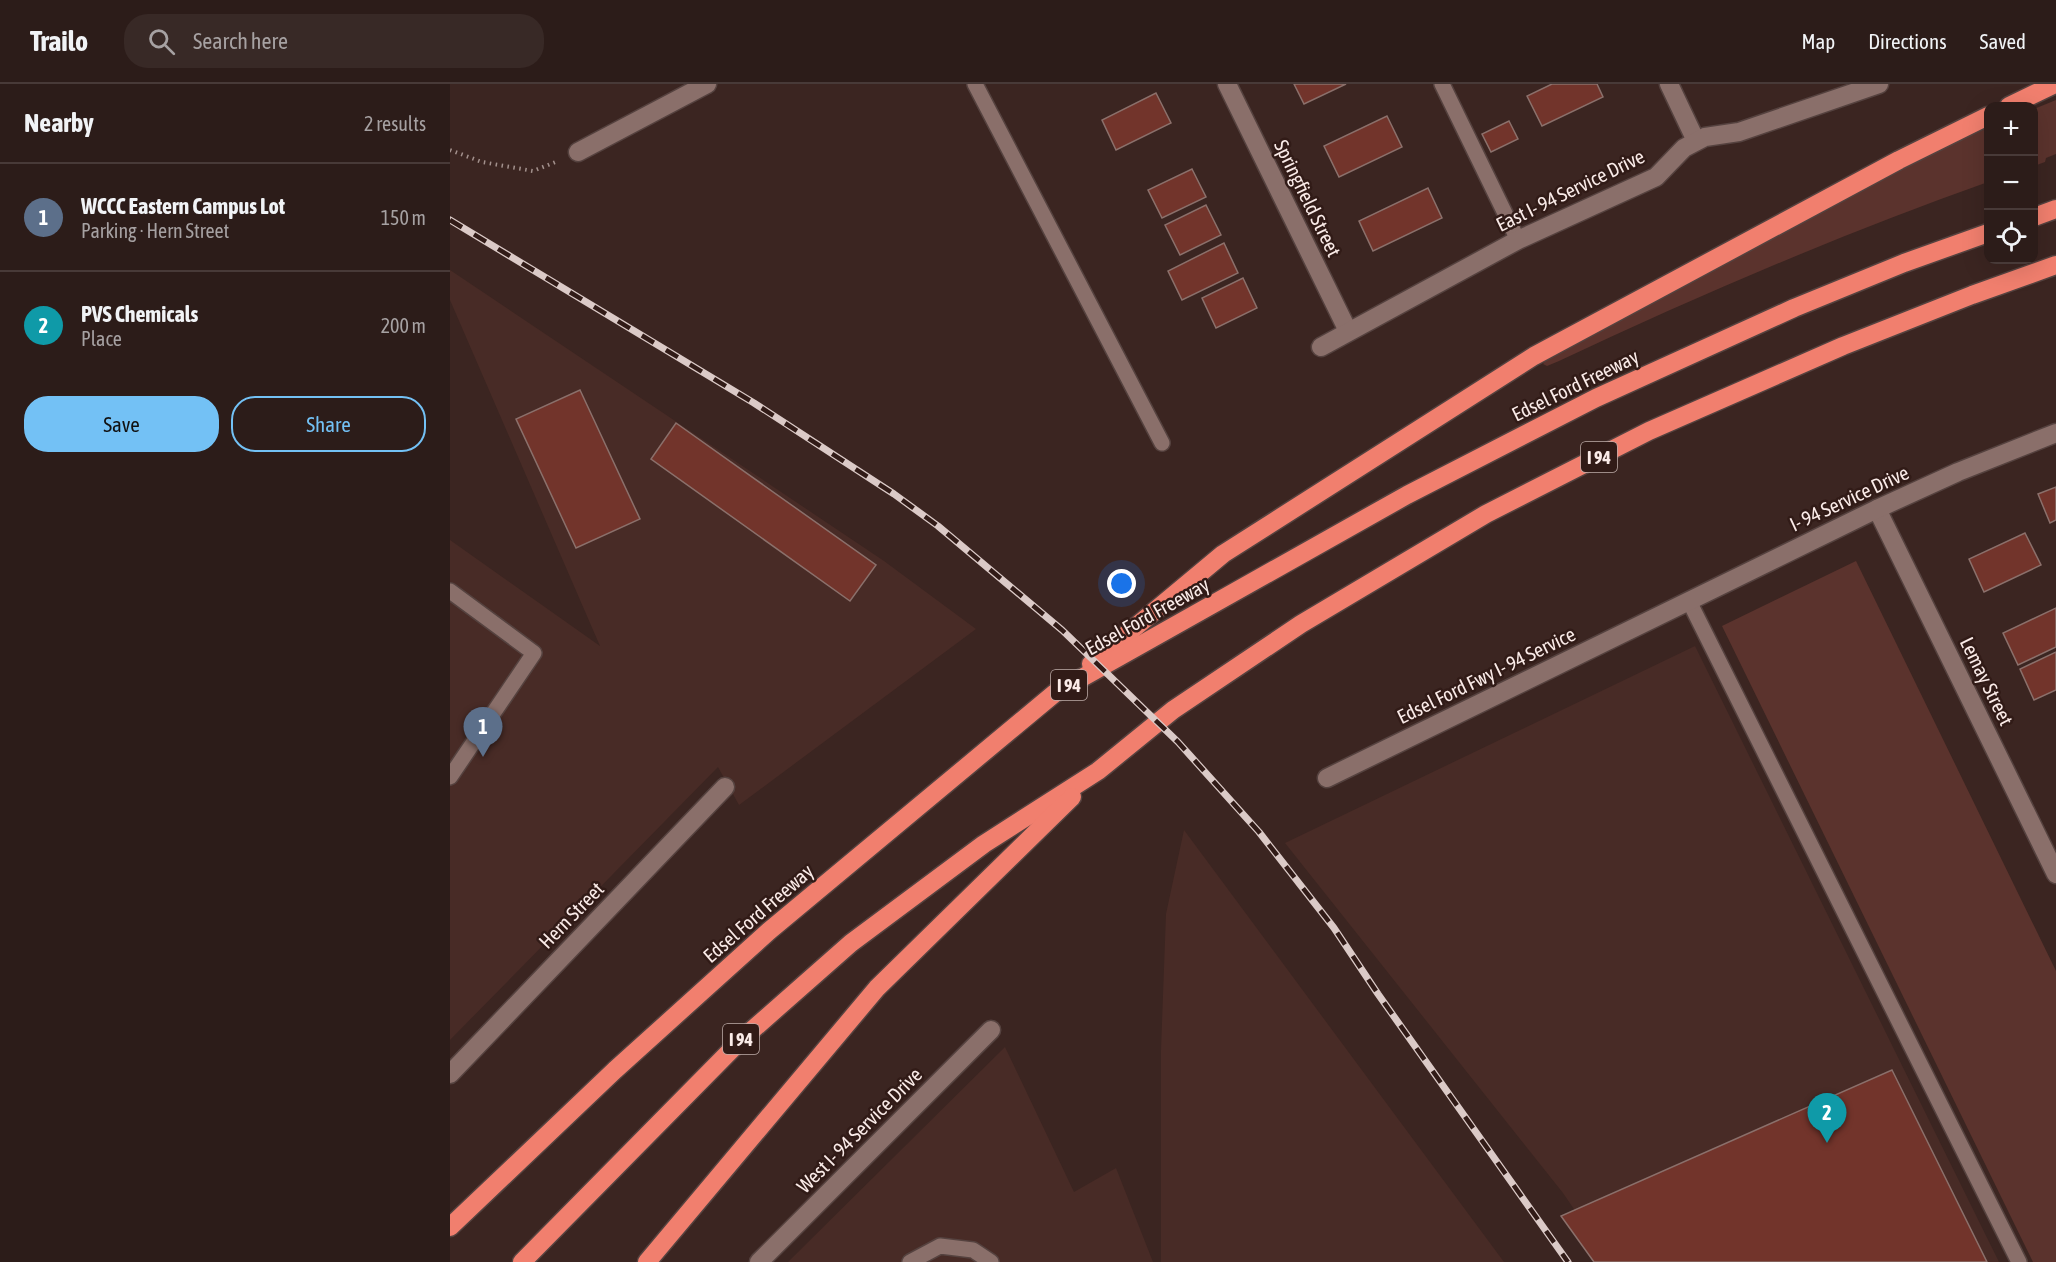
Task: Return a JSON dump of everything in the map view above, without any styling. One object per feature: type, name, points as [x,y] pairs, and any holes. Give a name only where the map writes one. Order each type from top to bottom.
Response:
[{"type":"highway","points":[[2017,102],[2055,84]]},
{"type":"highway","points":[[1055,693],[1223,554],[1534,356],[1899,160],[1984,118]]},
{"type":"highway","points":[[2038,216],[2056,209]]},
{"type":"highway","name":"Edsel Ford Freeway","points":[[450,1227],[615,1070],[770,931],[1055,693],[1407,495],[1596,398],[1794,308],[1904,263],[1984,235]]},
{"type":"highway","name":"I 94","points":[[522,1262],[742,1039],[851,942],[984,844],[1098,771],[1173,710],[1301,624],[1486,514],[1649,431],[1843,346],[1972,295],[2056,265]]},
{"type":"highway","points":[[647,1262],[877,988],[1098,771]]},
{"type":"street","points":[[578,152],[707,84]]},
{"type":"street","name":"Springfield Street","points":[[1227,84],[1348,331]]},
{"type":"street","points":[[1669,84],[1696,141]]},
{"type":"street","name":"East I- 94 Service Drive","points":[[1321,347],[1518,240],[1656,177],[1684,148],[1705,136],[1739,132],[1879,84]]},
{"type":"street","name":"I- 94 Service Drive","points":[[1665,612],[1877,509],[1958,472],[2056,433]]},
{"type":"street","name":"Lemay Street","points":[[1877,509],[2056,874]]},
{"type":"street","name":"Edsel Ford Fwy I- 94 Service","points":[[1327,778],[1665,612]]},
{"type":"street","name":"Hern Street","points":[[450,1074],[725,787]]},
{"type":"street","name":"West I- 94 Service Drive","points":[[759,1262],[991,1030]]},
{"type":"lane","points":[[975,84],[1162,443]]},
{"type":"lane","points":[[1442,84],[1518,240]]},
{"type":"lane","points":[[450,591],[534,653],[450,777]]},
{"type":"lane","points":[[1689,601],[2019,1262]]},
{"type":"lane","points":[[910,1262],[940,1246],[973,1250],[991,1262]]},
{"type":"path","points":[[450,150],[482,162],[533,171],[578,152]]},
{"type":"shaded area","points":[[2056,100],[2056,154],[2038,165],[2038,156],[2038,107]]},
{"type":"shaded area","points":[[1984,130],[1984,183],[1825,244],[1665,312],[1559,361],[1547,366],[1543,364],[1630,309],[1937,150]]},
{"type":"shaded area","points":[[450,270],[884,561],[976,629],[739,805],[718,767],[450,1040],[450,540],[600,646],[450,300]]},
{"type":"shaded area","points":[[1856,561],[2056,971],[2056,1262],[2033,1262],[1722,626]]},
{"type":"shaded area","points":[[1695,646],[1999,1262],[1610,1262],[1563,1193],[1285,843]]},
{"type":"shaded area","points":[[1184,830],[1504,1262],[1161,1262],[1161,1050],[1166,914]]},
{"type":"shaded area","points":[[1005,1047],[1074,1192],[1116,1168],[1153,1262],[788,1262]]},
{"type":"building","points":[[1294,84],[1346,84],[1304,104]]},
{"type":"building","points":[[1552,84],[1597,84],[1603,97],[1542,126],[1527,96]]},
{"type":"building","points":[[1156,93],[1171,123],[1116,150],[1102,120]]},
{"type":"building","points":[[1387,116],[1402,147],[1339,177],[1324,146]]},
{"type":"building","points":[[1509,121],[1518,139],[1491,152],[1482,134]]},
{"type":"building","points":[[1192,169],[1206,197],[1162,218],[1148,190]]},
{"type":"building","points":[[1428,188],[1442,218],[1373,251],[1359,221]]},
{"type":"building","points":[[1206,205],[1221,235],[1180,255],[1165,225]]},
{"type":"building","points":[[1224,243],[1238,273],[1182,300],[1168,271]]},
{"type":"building","points":[[1243,278],[1257,308],[1216,328],[1202,298]]},
{"type":"building","points":[[580,390],[640,519],[576,548],[516,419]]},
{"type":"building","points":[[676,423],[876,565],[850,601],[651,459]]},
{"type":"building","points":[[2056,487],[2056,520],[2050,523],[2038,494]]},
{"type":"building","points":[[2025,533],[2041,565],[1984,592],[1969,559]]},
{"type":"building","points":[[2056,608],[2056,647],[2018,665],[2003,633]]},
{"type":"building","points":[[2056,652],[2056,690],[2034,700],[2020,669]]},
{"type":"building","points":[[1892,1070],[1987,1262],[1594,1262],[1561,1216]]},
{"type":"railway","points":[[450,220],[754,403],[894,494],[938,526],[1062,630],[1178,742],[1259,832],[1334,928],[1378,994],[1568,1262]]},
{"type":"place","name":"WCCC Eastern Campus Lot","points":[[483,757]]},
{"type":"place","name":"PVS Chemicals","points":[[1827,1143]]}]
